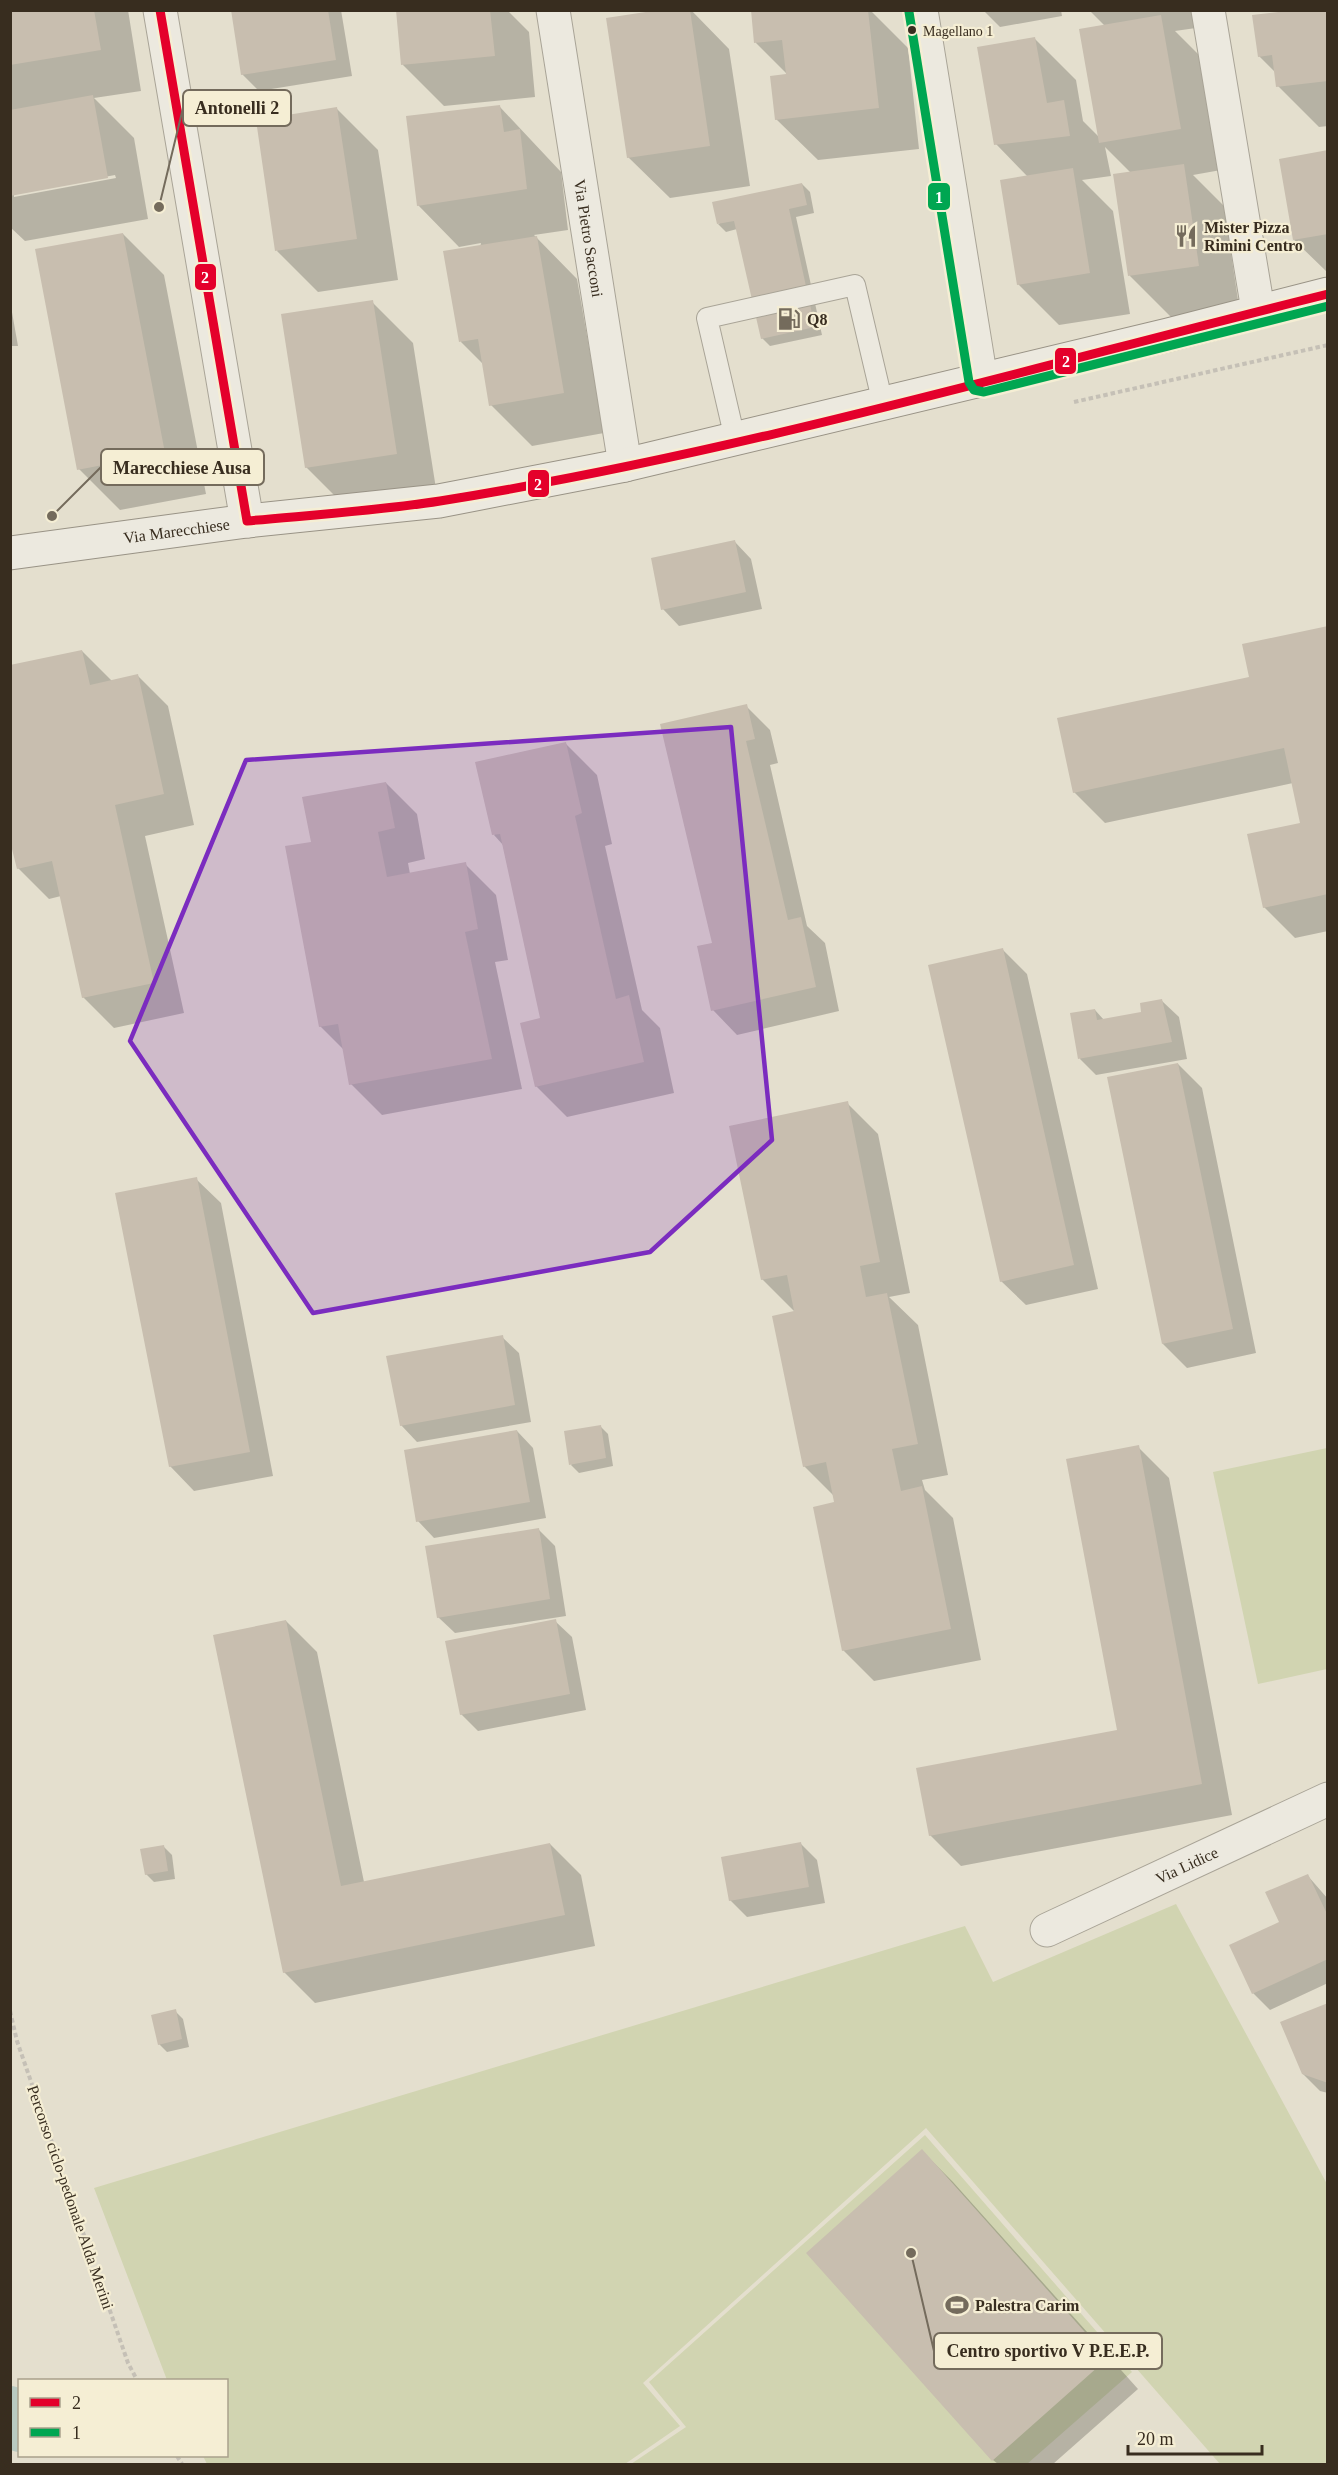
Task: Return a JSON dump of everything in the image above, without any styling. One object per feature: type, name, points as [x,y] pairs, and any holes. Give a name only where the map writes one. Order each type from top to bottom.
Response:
[{"type":"street","points":[[160,10],[247,521]]},
{"type":"street","name":"Via Pietro Sacconi","points":[[553,10],[626,465]]},
{"type":"street","points":[[921,10],[981,380]]},
{"type":"street","points":[[1208,10],[1258,310]]},
{"type":"street","name":"Via Marecchiese","points":[[10,553],[247,521],[439,501],[626,465],[1168,335],[1258,310],[1328,294]]},
{"type":"street","name":"Via Lidice","points":[[1047,1930],[1328,1799]]},
{"type":"lane","points":[[735,439],[707,318],[855,285],[883,404]]},
{"type":"path","name":"Percorso ciclo-pedonale Alda Merini","points":[[10,2011],[21,2052],[128,2363],[136,2379]]},
{"type":"highlighted area","points":[[731,727],[772,1140],[650,1252],[313,1313],[130,1041],[246,760]]},
{"type":"green space","points":[[1327,1448],[1327,1669],[1258,1684],[1213,1472]]},
{"type":"green space","points":[[1176,1904],[1327,2184],[1327,2464],[1220,2464],[926,2128],[643,2383],[680,2426],[625,2464],[207,2464],[204,2457],[228,2457],[228,2379],[167,2379],[94,2188],[965,1926],[993,1982]]},
{"type":"green space","points":[[925,2135],[1132,2372],[1027,2464],[631,2464],[686,2427],[649,2382]]},
{"type":"building","points":[[10,10],[94,10],[101,50],[10,65]]},
{"type":"building","points":[[231,10],[328,10],[336,60],[241,75]]},
{"type":"building","points":[[396,10],[490,10],[495,56],[401,65]]},
{"type":"building","points":[[659,10],[690,10],[710,146],[627,158],[606,18]]},
{"type":"building","points":[[751,10],[868,10],[879,108],[775,120],[770,76],[786,74],[782,40],[754,43]]},
{"type":"building","points":[[1295,10],[1327,10],[1328,81],[1276,87],[1272,55],[1258,57],[1252,15]]},
{"type":"building","points":[[1161,15],[1181,129],[1099,143],[1079,29]]},
{"type":"building","points":[[1035,37],[1047,103],[1064,100],[1070,136],[994,145],[977,47]]},
{"type":"building","points":[[93,95],[108,178],[10,196],[10,110]]},
{"type":"building","points":[[500,105],[504,132],[520,129],[527,189],[417,206],[406,116]]},
{"type":"building","points":[[337,107],[357,239],[275,251],[256,120]]},
{"type":"building","points":[[1328,150],[1328,234],[1293,240],[1279,159]]},
{"type":"building","points":[[1184,164],[1199,266],[1128,276],[1113,174]]},
{"type":"building","points":[[1073,168],[1090,273],[1017,285],[1000,180]]},
{"type":"building","points":[[802,183],[807,205],[789,209],[815,327],[761,339],[734,221],[717,224],[712,202]]},
{"type":"building","points":[[123,233],[165,453],[77,470],[35,249]]},
{"type":"building","points":[[537,236],[564,393],[489,406],[478,339],[459,342],[443,251]]},
{"type":"building","points":[[373,300],[397,454],[305,468],[281,314]]},
{"type":"building","points":[[735,540],[746,592],[661,610],[651,558]]},
{"type":"building","points":[[1328,626],[1328,894],[1263,908],[1247,834],[1300,823],[1284,748],[1073,793],[1057,718],[1249,677],[1242,644]]},
{"type":"building","points":[[82,650],[90,685],[138,674],[164,794],[115,805],[154,983],[82,998],[52,861],[17,869],[10,841],[10,665]]},
{"type":"building","points":[[747,704],[755,739],[746,741],[788,920],[801,917],[816,987],[711,1011],[697,946],[712,943],[660,724]]},
{"type":"building","points":[[566,742],[582,813],[575,816],[616,999],[629,995],[644,1062],[535,1087],[520,1023],[540,1018],[500,834],[492,835],[475,762]]},
{"type":"building","points":[[386,782],[395,828],[378,832],[387,877],[466,862],[478,929],[465,932],[492,1059],[349,1085],[338,1024],[319,1027],[285,846],[311,842],[302,797]]},
{"type":"building","points":[[1003,948],[1074,1265],[1000,1282],[928,965]]},
{"type":"building","points":[[1162,999],[1172,1042],[1078,1059],[1070,1013],[1095,1009],[1097,1020],[1141,1012],[1140,1003]]},
{"type":"building","points":[[1178,1063],[1233,1329],[1162,1344],[1107,1077]]},
{"type":"building","points":[[848,1101],[880,1262],[860,1266],[866,1297],[887,1293],[918,1444],[892,1449],[901,1491],[922,1486],[951,1629],[842,1651],[813,1507],[834,1502],[826,1462],[803,1467],[772,1316],[794,1311],[787,1275],[761,1280],[729,1126]]},
{"type":"building","points":[[197,1177],[250,1452],[169,1467],[115,1193]]},
{"type":"building","points":[[503,1335],[515,1405],[400,1426],[386,1356]]},
{"type":"building","points":[[601,1425],[606,1458],[569,1465],[564,1431]]},
{"type":"building","points":[[517,1430],[530,1502],[416,1522],[404,1450]]},
{"type":"building","points":[[1139,1445],[1202,1784],[929,1836],[916,1768],[1117,1730],[1066,1459]]},
{"type":"building","points":[[539,1528],[550,1599],[437,1618],[425,1546]]},
{"type":"building","points":[[556,1619],[570,1694],[460,1715],[445,1641]]},
{"type":"building","points":[[286,1620],[341,1886],[550,1843],[565,1915],[283,1973],[213,1635]]},
{"type":"building","points":[[801,1842],[809,1887],[729,1901],[721,1857]]},
{"type":"building","points":[[164,1845],[168,1871],[145,1875],[140,1849]]},
{"type":"building","points":[[1308,1874],[1328,1916],[1328,1959],[1252,1994],[1229,1945],[1279,1922],[1265,1892]]},
{"type":"building","points":[[1328,2003],[1328,2083],[1302,2074],[1280,2022]]},
{"type":"building","points":[[176,2009],[182,2039],[158,2045],[151,2015]]},
{"type":"building","name":"Palestra Carim","points":[[922,2149],[1108,2358],[992,2461],[806,2253]]},
{"type":"waterway","points":[[10,2409],[18,2425]]},
{"type":"transit line","name":"2","points":[[160,10],[247,521],[440,501],[664,459],[886,407],[1328,294]]},
{"type":"transit line","name":"1","points":[[909,12],[969,382],[974,390],[984,392],[1328,306]]},
{"type":"place","name":"Magellano 1","points":[[912,30]]},
{"type":"place","name":"Antonelli 2","points":[[159,207]]},
{"type":"place","name":"Mister Pizza Rimini Centro","points":[[1186,236]]},
{"type":"place","name":"Q8","points":[[789,319]]},
{"type":"place","name":"Marecchiese Ausa","points":[[52,516]]},
{"type":"place","name":"Centro sportivo V P.E.E.P.","points":[[911,2253]]},
{"type":"place","name":"Palestra Carim","points":[[957,2305]]}]
